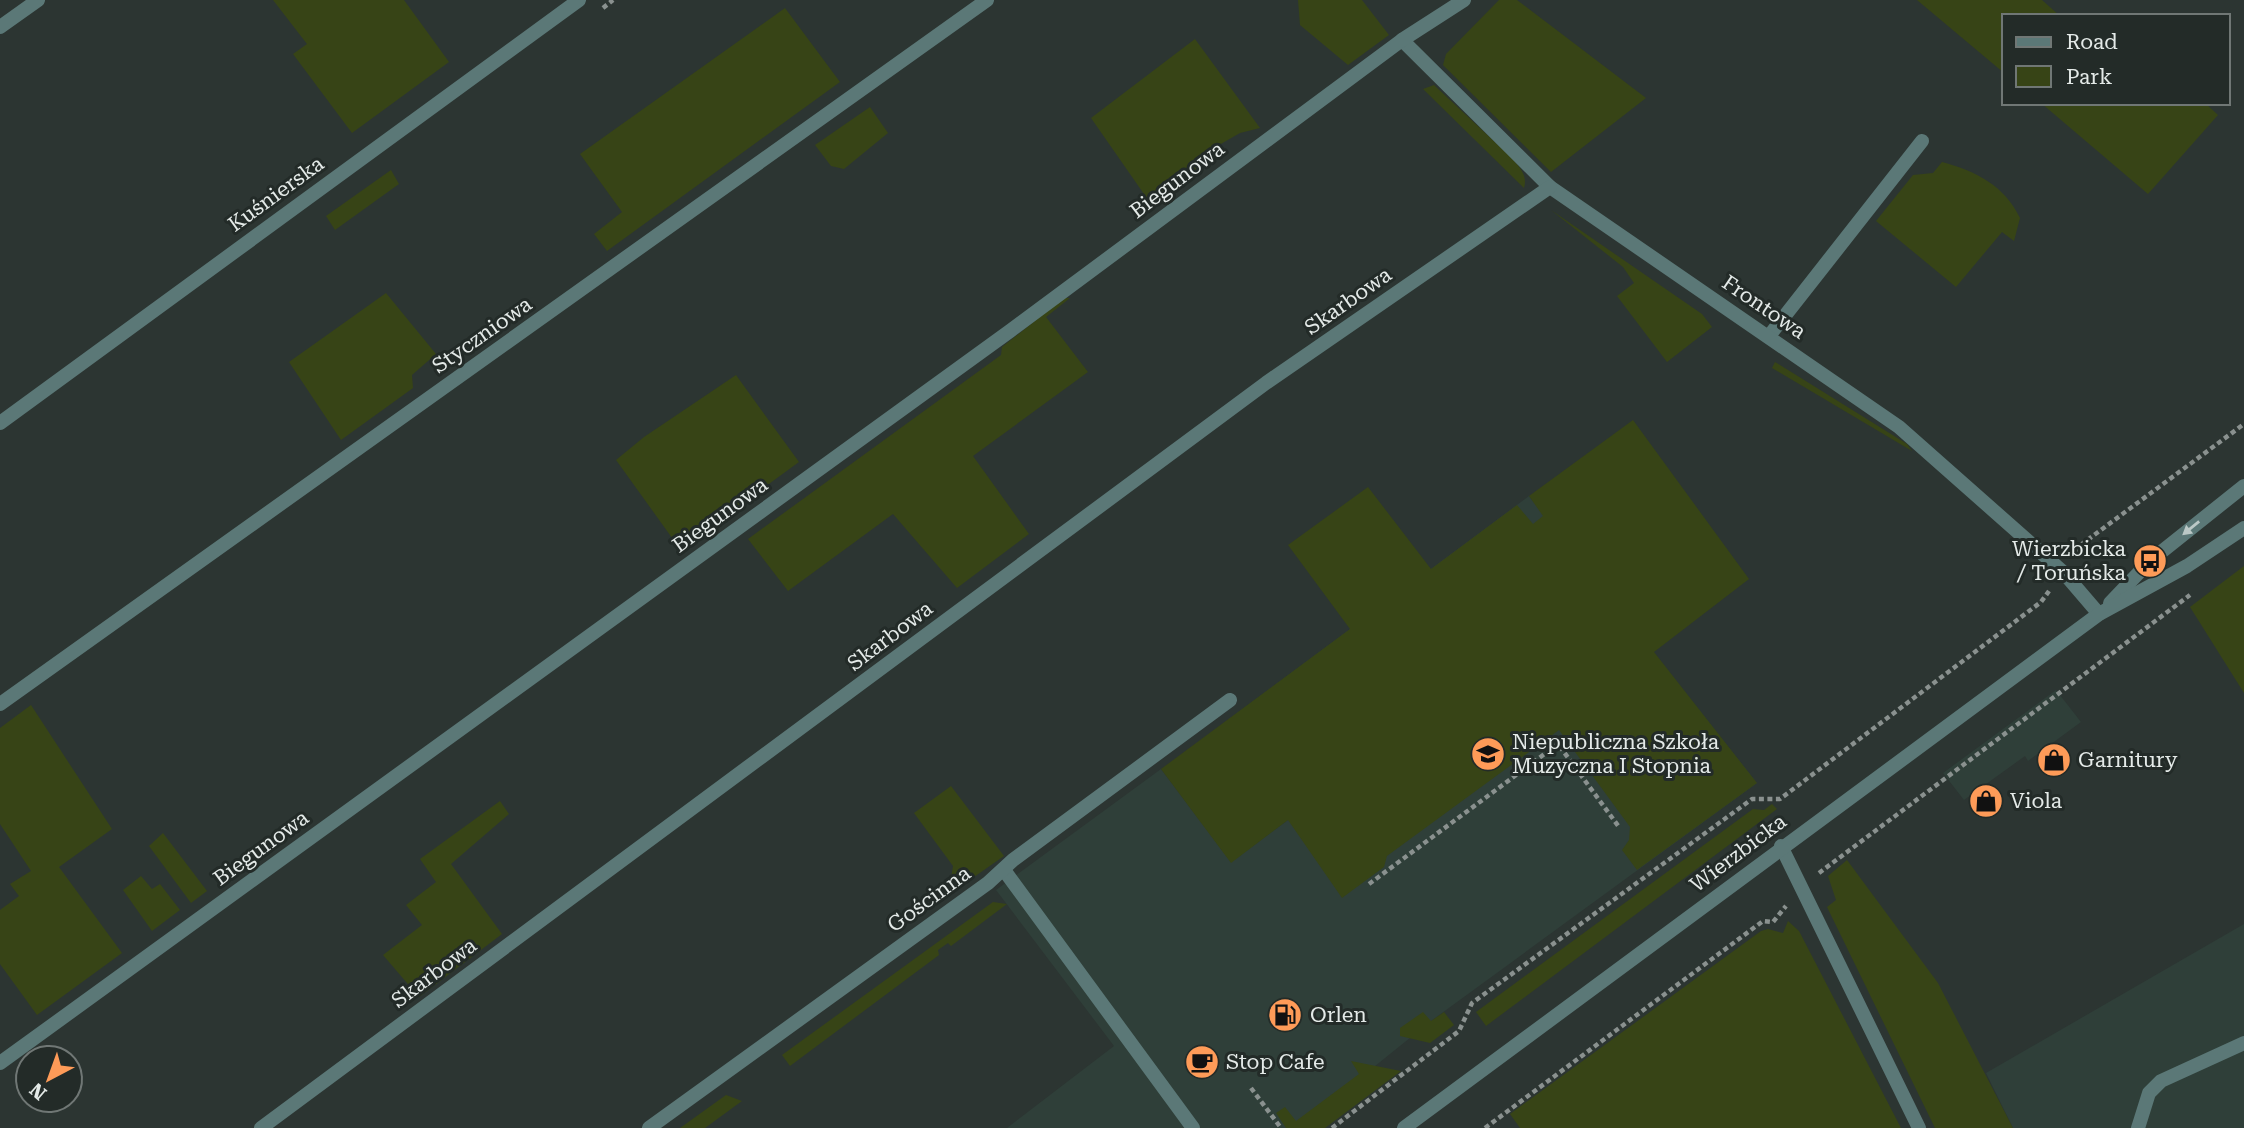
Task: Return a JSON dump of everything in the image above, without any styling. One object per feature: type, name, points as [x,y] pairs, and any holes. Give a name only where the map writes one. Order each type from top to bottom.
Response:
[{"type":"street","points":[[0,27],[38,0]]},
{"type":"street","name":"Kuśnierska","points":[[0,423],[579,0]]},
{"type":"street","name":"Styczniowa","points":[[0,704],[988,0]]},
{"type":"street","name":"Biegunowa","points":[[0,1063],[1010,331],[1402,40],[1464,0]]},
{"type":"street","name":"Frontowa","points":[[1402,40],[1550,187],[1899,427],[2063,572],[2099,614]]},
{"type":"street","points":[[1769,336],[1922,141]]},
{"type":"street","name":"Skarbowa","points":[[261,1128],[1266,383],[1550,187]]},
{"type":"street","name":"Wierzbicka","points":[[2099,614],[2150,561],[2244,486]]},
{"type":"street","name":"Wierzbicka","points":[[1404,1128],[1781,846],[2099,614],[2188,566],[2244,528]]},
{"type":"street","name":"Gościnna","points":[[649,1128],[1004,870],[1013,860],[1230,700]]},
{"type":"street","points":[[1781,846],[1919,1128]]},
{"type":"street","points":[[1004,870],[1193,1128]]},
{"type":"street","points":[[2138,1128],[2148,1093],[2161,1081],[2244,1043]]},
{"type":"path","points":[[1332,1128],[1459,1031],[1472,1003],[1752,799],[1780,799],[2041,602],[2082,544],[2244,424]]},
{"type":"path","points":[[1485,1128],[1763,921],[1773,922],[1801,886],[2199,589]]},
{"type":"path","points":[[1369,884],[1558,744],[1619,827]]},
{"type":"path","points":[[1251,1088],[1280,1128]]},
{"type":"shaded area","name":"Niepubliczna Szkoła Muzyczna I Stopnia","points":[[1529,496],[1757,783],[1431,1021],[1298,1128],[1007,1128],[1114,1046],[996,890],[1161,769],[1231,862],[1288,820],[1221,725]]},
{"type":"shaded area","points":[[2056,690],[2081,722],[2028,761],[2025,756],[1964,800],[1943,773]]},
{"type":"shaded area","points":[[2244,924],[2244,1128],[2013,1128],[1986,1073]]},
{"type":"green space","points":[[273,0],[404,0],[449,62],[352,133],[293,54],[307,44]]},
{"type":"green space","points":[[1298,0],[1362,0],[1389,35],[1348,65],[1300,25]]},
{"type":"green space","points":[[1499,0],[1517,0],[1646,98],[1551,172],[1443,65],[1446,54]]},
{"type":"green space","points":[[1917,0],[2042,0],[2058,14],[2002,14],[2002,71]]},
{"type":"green space","points":[[785,8],[840,82],[607,251],[594,234],[622,212],[580,154]]},
{"type":"green space","points":[[1195,39],[1260,128],[1240,133],[1212,149],[1185,184],[1153,207],[1091,118]]},
{"type":"green space","points":[[1434,85],[1512,158],[1524,175],[1524,188],[1423,89]]},
{"type":"green space","points":[[2043,105],[2207,105],[2218,115],[2148,194]]},
{"type":"green space","points":[[870,107],[888,133],[844,169],[831,166],[815,145]]},
{"type":"green space","points":[[1942,162],[1988,181],[2006,197],[2020,218],[2014,241],[2002,232],[1956,287],[1876,221],[1913,175],[1933,173]]},
{"type":"green space","points":[[391,170],[399,184],[335,230],[326,216]]},
{"type":"green space","points":[[1551,210],[1702,314],[1712,327],[1667,362],[1617,296],[1634,283],[1623,267]]},
{"type":"green space","points":[[386,293],[436,354],[412,375],[413,388],[341,440],[289,362]]},
{"type":"green space","points":[[1064,298],[1070,298],[1046,317],[1088,372],[973,456],[1029,534],[957,588],[893,514],[788,591],[748,539],[1001,355],[1002,347]]},
{"type":"green space","points":[[1775,362],[1907,444],[1912,451],[1772,368]]},
{"type":"green space","points":[[736,375],[799,462],[680,549],[616,460],[644,437]]},
{"type":"green space","name":"Niepubliczna Szkoła Muzyczna I Stopnia","points":[[1633,420],[1749,579],[1654,652],[1757,783],[1637,870],[1622,850],[1629,840],[1630,827],[1559,730],[1387,856],[1384,867],[1342,898],[1288,820],[1231,863],[1161,769],[1350,629],[1288,545],[1368,487],[1431,569],[1517,505],[1533,524],[1543,516],[1529,496]]},
{"type":"green space","points":[[2244,566],[2244,693],[2190,607]]},
{"type":"green space","points":[[31,705],[112,829],[59,867],[122,953],[37,1015],[0,964],[0,910],[19,896],[10,884],[31,871],[0,824],[0,728]]},
{"type":"green space","points":[[951,786],[1004,856],[954,891],[950,884],[953,866],[914,813]]},
{"type":"green space","points":[[500,801],[509,814],[451,864],[502,934],[419,997],[383,955],[422,925],[406,905],[436,882],[420,859]]},
{"type":"green space","points":[[1772,804],[1777,809],[1486,1026],[1476,1012],[1753,809],[1764,810]]},
{"type":"green space","points":[[163,833],[207,891],[191,903],[149,846]]},
{"type":"green space","points":[[1847,860],[1938,983],[2013,1128],[1935,1128],[1827,907],[1836,900],[1828,876]]},
{"type":"green space","points":[[141,876],[152,889],[160,884],[180,910],[152,931],[123,890]]},
{"type":"green space","points":[[993,902],[1007,904],[951,946],[948,943],[938,950],[939,955],[790,1066],[782,1055]]},
{"type":"green space","points":[[1788,921],[1799,931],[1901,1128],[1520,1128],[1510,1114],[1761,931],[1768,929],[1783,933]]},
{"type":"green space","points":[[1423,1012],[1431,1021],[1444,1012],[1454,1025],[1430,1043],[1400,1036],[1400,1028]]},
{"type":"green space","points":[[1351,1061],[1401,1071],[1325,1128],[1286,1128],[1276,1113],[1285,1107],[1296,1121],[1359,1074]]},
{"type":"green space","points":[[726,1095],[742,1101],[705,1128],[680,1128]]},
{"type":"place","name":"Wierzbicka / Toruńska","points":[[2150,561]]},
{"type":"place","name":"Niepubliczna Szkoła Muzyczna I Stopnia","points":[[1488,754]]},
{"type":"place","name":"Garnitury","points":[[2054,760]]},
{"type":"place","name":"Viola","points":[[1986,801]]},
{"type":"place","name":"Orlen","points":[[1285,1015]]},
{"type":"place","name":"Stop Cafe","points":[[1202,1062]]}]
